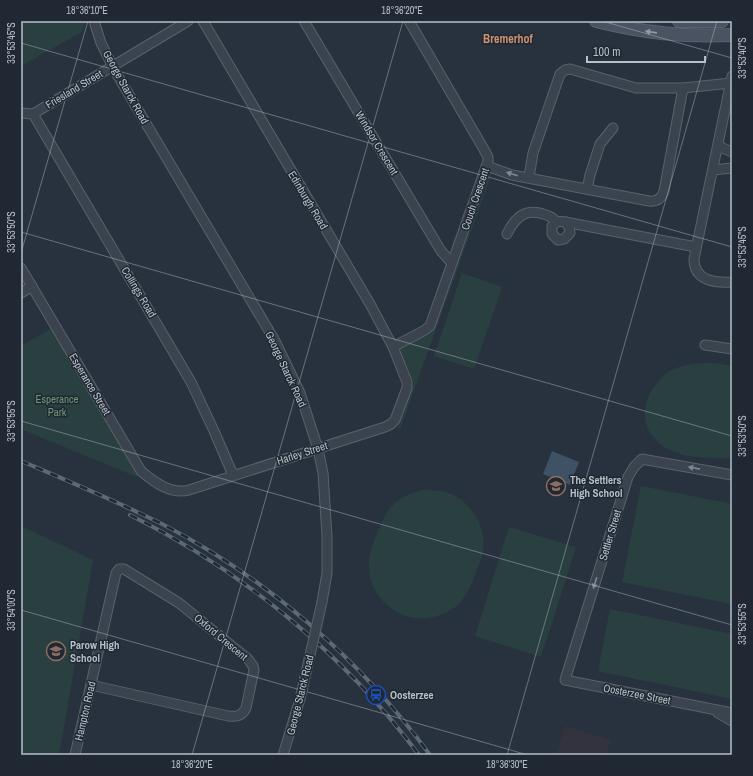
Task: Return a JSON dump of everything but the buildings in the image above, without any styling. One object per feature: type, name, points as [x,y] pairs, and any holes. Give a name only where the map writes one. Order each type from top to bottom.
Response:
[{"type":"main road","points":[[596,21],[662,34],[707,36],[732,35]]},
{"type":"main road","points":[[679,21],[722,21]]},
{"type":"street","name":"George Starck Road","points":[[94,21],[112,65],[275,341],[300,393],[318,449],[323,473],[327,536],[326,573],[322,602],[300,699],[283,755]]},
{"type":"street","name":"Friesland Street","points":[[21,113],[33,114],[112,65],[188,21]]},
{"type":"street","name":"Edinburgh Road","points":[[203,21],[370,304],[393,347],[407,382]]},
{"type":"street","name":"Windsor Crescent","points":[[304,21],[441,251],[452,263]]},
{"type":"street","name":"Couch Crescent","points":[[393,347],[430,326],[487,166],[488,157],[409,21]]},
{"type":"street","points":[[529,177],[533,153],[560,74],[565,70],[572,70],[632,88],[683,88],[731,79],[694,259],[695,267],[701,276],[717,282],[732,282]]},
{"type":"street","points":[[487,166],[512,175],[529,177],[652,202],[661,198],[664,191],[683,88]]},
{"type":"street","name":"Collings Road","points":[[33,114],[191,382],[233,476]]},
{"type":"street","points":[[588,189],[590,175],[600,144],[613,128]]},
{"type":"street","points":[[718,146],[732,152]]},
{"type":"street","points":[[713,170],[732,168]]},
{"type":"street","points":[[507,234],[517,218],[526,212],[547,215],[564,225],[582,225],[696,248]]},
{"type":"street","name":"Esperance Street","points":[[21,268],[141,471],[148,478],[170,490]]},
{"type":"street","points":[[21,293],[32,286]]},
{"type":"street","points":[[705,345],[732,349]]},
{"type":"street","name":"Harley Street","points":[[170,490],[181,492],[186,491],[391,424],[395,420],[399,410],[407,388],[407,382]]},
{"type":"street","name":"Settler Street","points":[[565,680],[628,477],[634,467],[642,460],[647,460],[732,475]]},
{"type":"street","name":"Oxford Crescent","points":[[91,685],[237,717],[243,713],[246,708],[254,673],[253,666],[248,659],[174,599],[124,569],[119,569],[116,573]]},
{"type":"street","name":"Hampton Road","points":[[75,755],[116,573]]},
{"type":"street","name":"Oosterzee Street","points":[[565,680],[732,713]]},
{"type":"street","name":"Oosterzee Street","points":[[709,708],[732,721]]},
{"type":"shaded area","points":[[552,451],[579,462],[570,485],[543,474]]},
{"type":"shaded area","points":[[565,726],[611,740],[606,755],[556,755]]},
{"type":"green space","points":[[21,21],[86,22],[82,32],[21,66]]},
{"type":"green space","points":[[622,21],[645,21],[673,28],[661,29]]},
{"type":"green space","points":[[493,170],[400,429],[398,428],[414,384],[400,354],[400,349],[434,329],[491,171]]},
{"type":"green space","points":[[462,273],[502,287],[474,369],[434,356]]},
{"type":"green space","name":"Esperance Park","points":[[52,328],[139,474],[137,477],[21,429],[21,346]]},
{"type":"green space","points":[[716,363],[732,366],[732,458],[707,458],[673,452],[659,442],[647,427],[645,419],[646,404],[652,390],[662,377],[674,369],[690,364]]},
{"type":"green space","points":[[641,486],[732,504],[732,604],[622,582]]},
{"type":"green space","points":[[422,490],[446,492],[465,503],[471,509],[480,525],[484,543],[481,560],[467,593],[462,600],[448,612],[429,618],[407,616],[390,607],[383,601],[373,586],[370,577],[369,563],[374,542],[390,508],[396,502],[410,494]]},
{"type":"green space","name":"Parow High School","points":[[21,526],[93,560],[59,755],[21,755]]},
{"type":"green space","points":[[509,527],[576,547],[541,657],[475,636]]},
{"type":"green space","points":[[610,609],[732,634],[732,699],[598,671]]},
{"type":"railway","points":[[21,461],[110,499],[162,524],[201,545],[238,569],[309,624],[342,654],[403,720],[430,755]]},
{"type":"railway","points":[[130,515],[172,537],[212,562],[289,618],[324,649],[358,683],[390,718],[419,755]]},
{"type":"place","name":"The Settlers High School","points":[[556,486]]},
{"type":"place","name":"Parow High School","points":[[56,651]]},
{"type":"place","name":"Oosterzee","points":[[376,695]]},
{"type":"district","name":"Bremerhof","points":[[508,39]]}]
